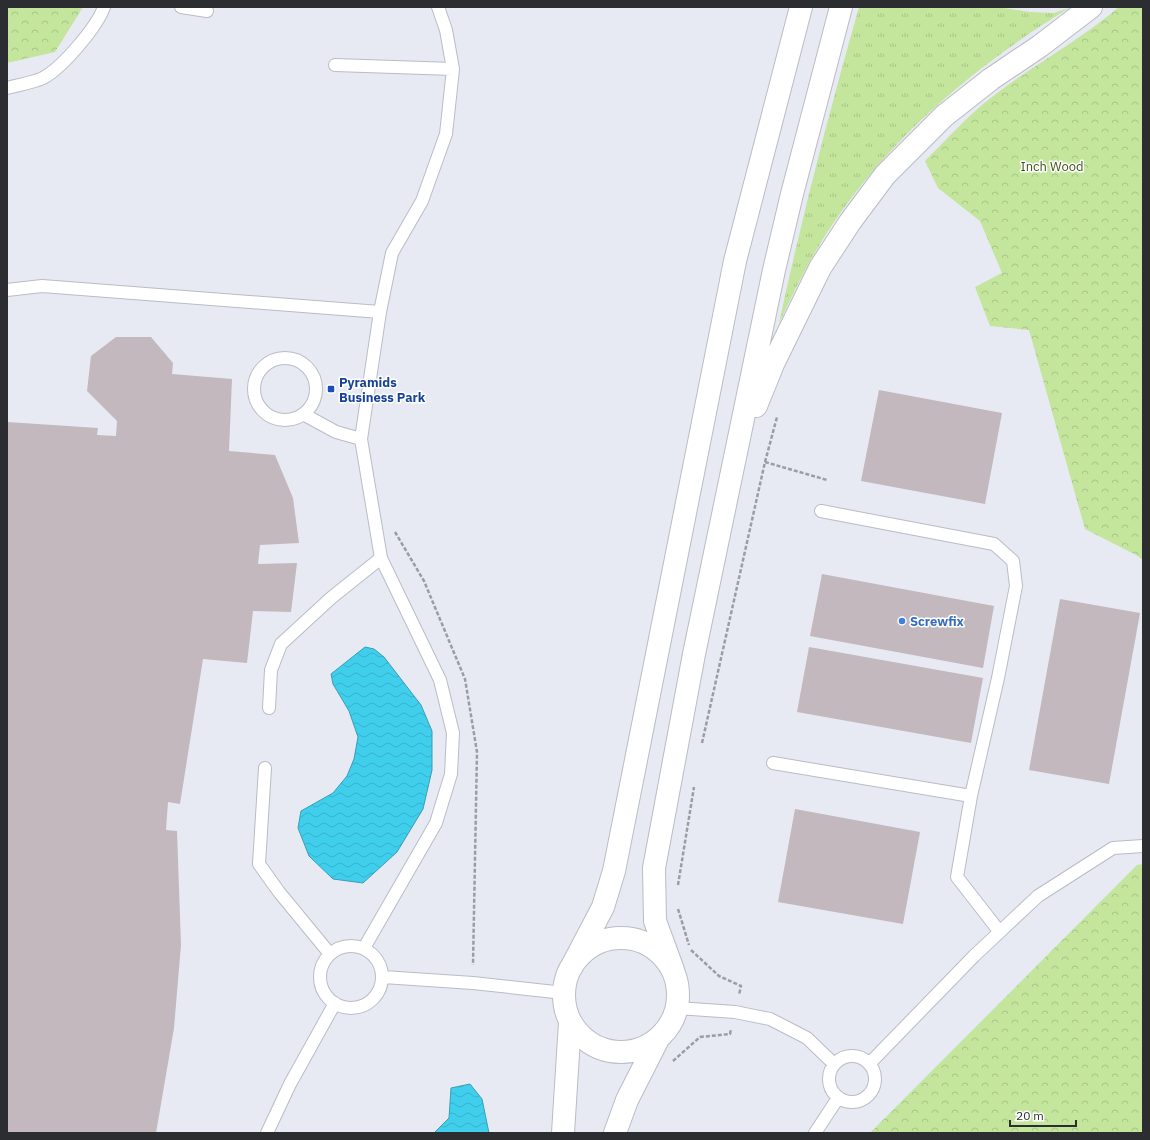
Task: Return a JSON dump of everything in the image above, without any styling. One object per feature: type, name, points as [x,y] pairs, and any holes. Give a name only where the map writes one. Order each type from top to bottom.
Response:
[{"type":"main road","points":[[563,1133],[570,1022],[565,1006],[564,993],[566,979],[603,907],[614,870],[735,261],[801,7]]},
{"type":"main road","points":[[615,1133],[627,1100],[658,1039],[668,1028],[677,1008],[679,998],[677,981],[655,921],[654,868],[694,654],[781,240],[841,7]]},
{"type":"main road","points":[[735,458],[773,364],[820,268],[850,222],[886,175],[944,116],[991,79],[1040,46],[1091,7]]},
{"type":"main road","points":[[571,968],[588,949],[598,942],[613,938],[628,938],[642,942],[655,949],[664,957],[673,970]]},
{"type":"main road","points":[[570,1022],[590,1043],[611,1051],[624,1052],[643,1048],[658,1039]]},
{"type":"lane","points":[[181,7],[207,11]]},
{"type":"lane","points":[[364,948],[436,823],[451,774],[454,733],[440,680],[382,558],[372,512],[361,439],[380,312],[392,253],[422,200],[446,134],[453,69],[446,30],[438,7]]},
{"type":"lane","points":[[7,88],[42,78],[62,63],[90,33],[108,8]]},
{"type":"lane","points":[[335,65],[453,69]]},
{"type":"lane","points":[[7,290],[42,286],[380,312]]},
{"type":"lane","points":[[282,357],[292,358],[302,362],[309,369],[314,378],[316,388],[315,398],[310,407],[303,414],[294,419],[283,420],[273,418],[264,413],[257,404],[253,394],[253,384],[263,365],[282,357]]},
{"type":"lane","points":[[303,414],[336,432],[361,439]]},
{"type":"lane","points":[[821,511],[994,544],[1013,561],[1016,586],[998,678],[971,796],[957,877],[999,931]]},
{"type":"lane","points":[[269,708],[271,670],[281,644],[332,598],[382,558]]},
{"type":"lane","points":[[773,762],[971,796]]},
{"type":"lane","points":[[265,768],[258,864],[330,954]]},
{"type":"lane","points":[[869,1064],[999,931],[1038,896],[1113,848],[1143,846]]},
{"type":"lane","points":[[350,946],[364,948],[373,954],[381,966],[383,977],[381,986],[376,996],[362,1007],[345,1008],[335,1003],[324,992],[321,982],[321,968],[330,954],[340,948],[350,946]]},
{"type":"lane","points":[[383,977],[473,983],[564,993]]},
{"type":"lane","points":[[267,1133],[290,1084],[335,1003]]},
{"type":"lane","points":[[677,1008],[735,1012],[770,1019],[807,1038],[834,1064]]},
{"type":"lane","points":[[855,1056],[863,1059],[869,1064],[874,1075],[872,1090],[864,1098],[857,1101],[846,1101],[838,1098],[832,1092],[828,1077],[834,1064],[842,1058],[855,1056]]},
{"type":"lane","points":[[815,1133],[838,1098]]},
{"type":"path","points":[[701,746],[777,415]]},
{"type":"path","points":[[765,462],[827,480]]},
{"type":"path","points":[[677,893],[694,785]]},
{"type":"path","points":[[669,1065],[700,1037],[730,1034],[741,986],[718,976],[691,951],[678,908]]},
{"type":"green space","points":[[7,7],[83,7],[55,52],[7,63]]},
{"type":"green space","points":[[859,7],[998,7],[1030,12],[1054,13],[1069,8],[1031,32],[959,86],[925,116],[893,148],[864,182],[837,218],[808,264],[779,323],[816,165]]},
{"type":"green space","name":"Inch Wood","points":[[1119,7],[1143,7],[1143,560],[1085,529],[1029,330],[990,326],[975,287],[1002,273],[980,221],[938,188],[925,161],[982,105],[1103,20]]},
{"type":"green space","points":[[1143,864],[1143,1133],[870,1133],[1137,865]]},
{"type":"water","points":[[365,647],[374,649],[384,657],[421,705],[432,731],[432,770],[423,809],[397,852],[363,883],[333,879],[309,856],[298,828],[301,811],[333,793],[347,776],[354,759],[358,737],[349,711],[333,684],[331,674]]},
{"type":"water","points":[[470,1084],[482,1099],[489,1133],[434,1133],[449,1118],[451,1088]]},
{"type":"building","points":[[116,337],[151,337],[173,363],[172,374],[232,379],[229,451],[275,455],[293,498],[299,543],[260,545],[258,564],[297,563],[291,612],[253,611],[247,663],[203,659],[180,804],[168,802],[166,830],[177,831],[181,945],[174,1028],[156,1133],[7,1133],[7,422],[98,428],[97,435],[116,436],[117,421],[87,391],[91,356]]},
{"type":"building","points":[[879,390],[1002,413],[985,504],[861,481]]},
{"type":"building","name":"Screwfix","points":[[822,574],[994,606],[983,668],[810,636]]},
{"type":"building","points":[[1060,599],[1140,613],[1109,784],[1029,770]]},
{"type":"building","points":[[809,647],[983,678],[971,743],[797,712]]},
{"type":"building","points":[[795,809],[920,832],[903,924],[778,902]]},
{"type":"place","name":"Pyramids Business Park","points":[[331,389]]},
{"type":"place","name":"Screwfix","points":[[902,621]]}]
